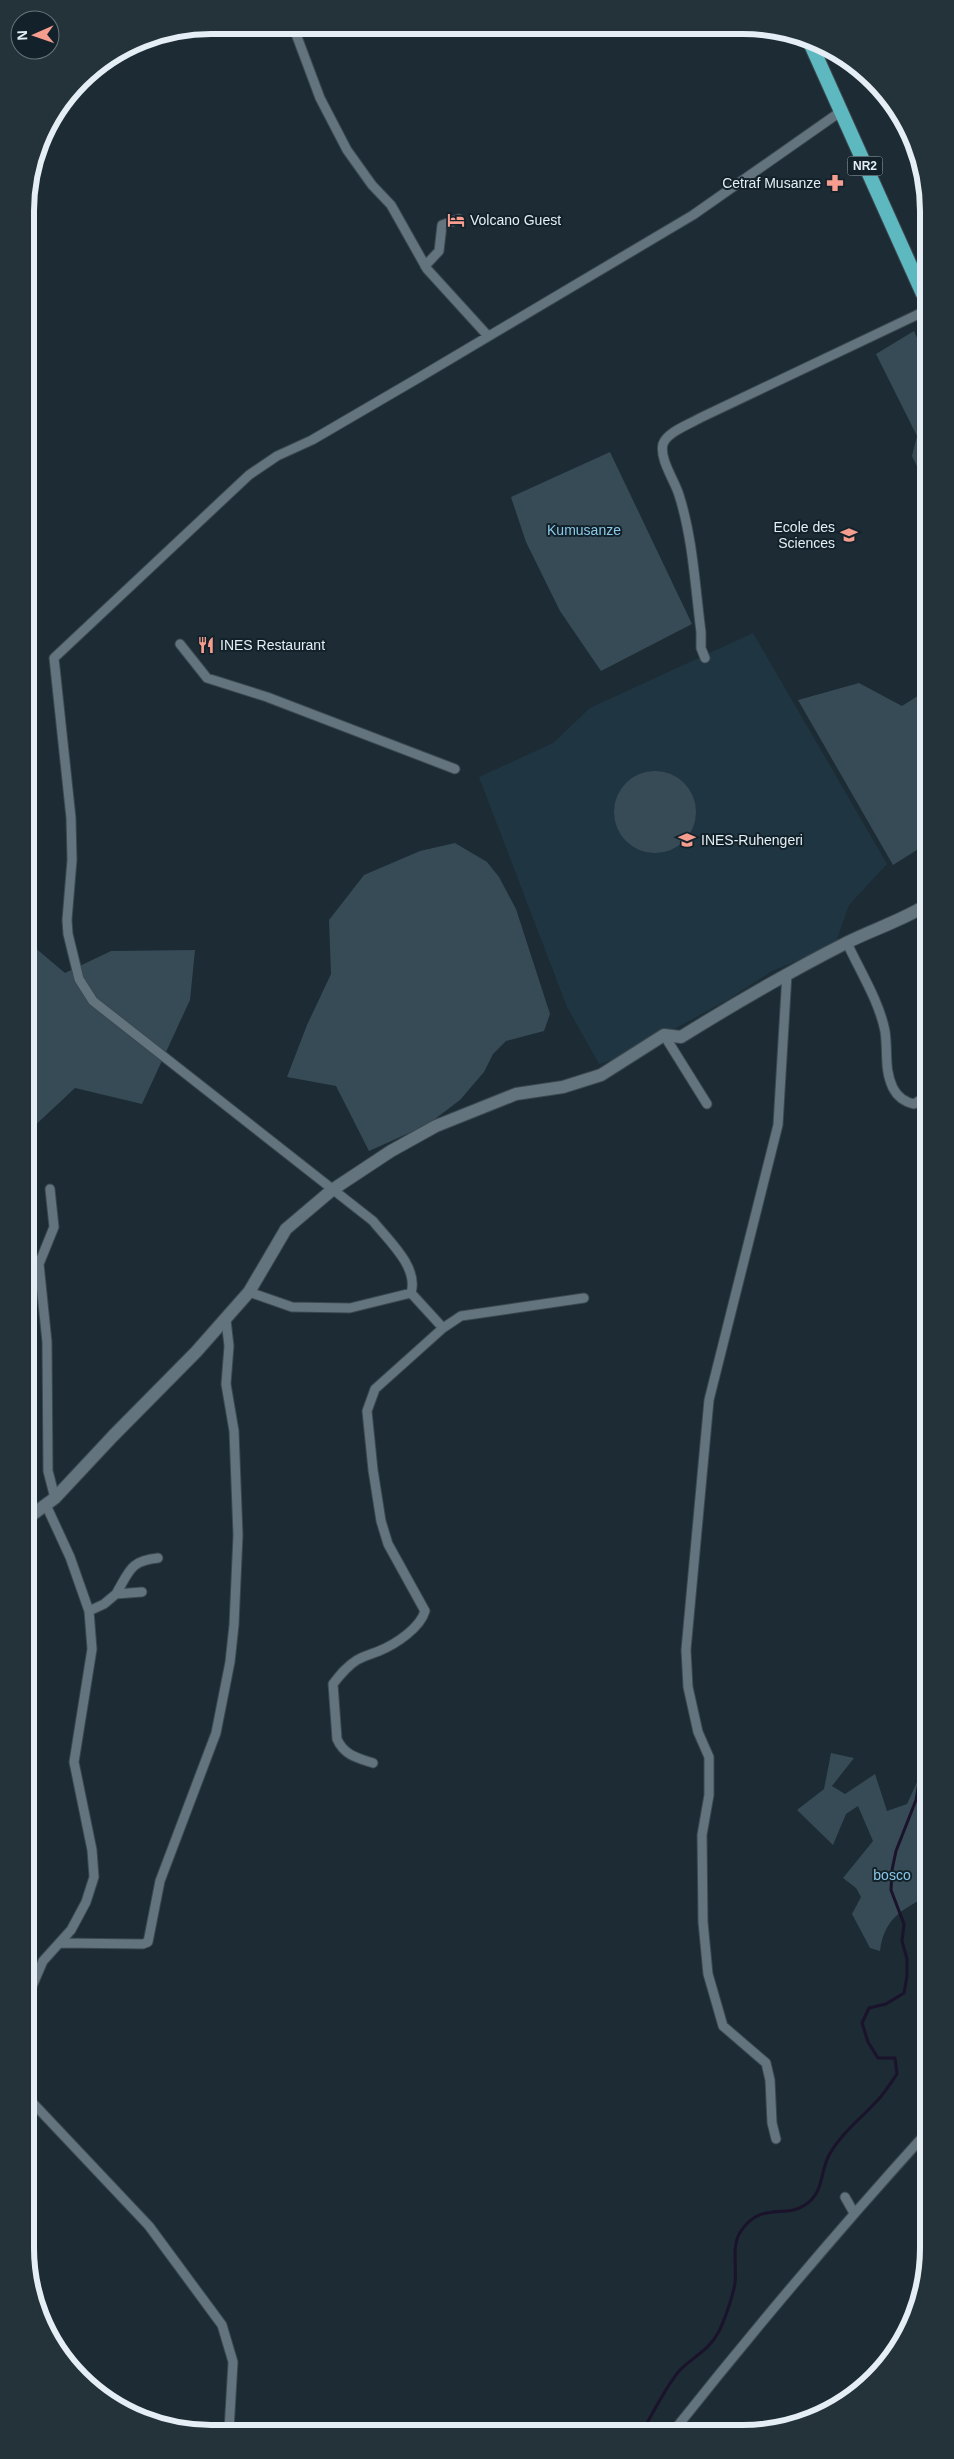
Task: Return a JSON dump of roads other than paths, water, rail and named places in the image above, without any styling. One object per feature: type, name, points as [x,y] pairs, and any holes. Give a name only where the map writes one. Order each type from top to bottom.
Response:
[{"type":"highway","name":"NR2","points":[[812,48],[920,287]]},
{"type":"main road","points":[[34,1513],[50,1501],[226,1320],[248,1292],[286,1229],[332,1190],[391,1151],[436,1126],[516,1094],[563,1087],[602,1075],[664,1035],[680,1037],[787,974],[847,943],[909,916],[920,909]]},
{"type":"street","points":[[296,34],[320,98],[347,150],[372,185],[391,205],[425,266],[488,336]]},
{"type":"street","points":[[411,1293],[414,1283],[406,1264],[374,1221],[93,1001],[85,991],[75,962],[67,920],[72,860],[71,818],[54,658],[262,465],[320,435],[692,215],[840,112]]},
{"type":"street","points":[[425,266],[439,250],[442,225],[459,219]]},
{"type":"street","points":[[705,658],[701,648],[689,530],[678,493],[664,458],[663,446],[667,437],[700,418],[920,313]]},
{"type":"street","points":[[180,644],[207,678],[267,697],[455,769]]},
{"type":"street","points":[[847,943],[881,1017],[885,1032],[889,1078],[894,1091],[907,1103],[914,1104],[920,1100]]},
{"type":"street","points":[[776,2139],[772,2123],[770,2080],[766,2063],[723,2026],[708,1974],[703,1922],[702,1834],[709,1795],[709,1757],[698,1732],[688,1688],[686,1650],[709,1400],[778,1125],[787,974]]},
{"type":"street","points":[[664,1035],[707,1104]]},
{"type":"street","points":[[34,1982],[43,1961],[71,1930],[86,1902],[94,1877],[92,1850],[74,1762],[92,1649],[89,1611],[50,1501],[48,1471],[47,1342],[39,1264],[54,1227],[50,1189]]},
{"type":"street","points":[[248,1292],[292,1307],[350,1308],[411,1293]]},
{"type":"street","points":[[411,1293],[443,1328]]},
{"type":"street","points":[[373,1763],[352,1757],[340,1746],[337,1739],[332,1684],[346,1668],[358,1659],[381,1651],[405,1635],[423,1618],[425,1611],[388,1544],[384,1529],[373,1470],[367,1411],[375,1389],[443,1328],[460,1316],[584,1298]]},
{"type":"street","points":[[60,1942],[143,1944],[148,1942],[160,1881],[216,1733],[234,1625],[238,1535],[234,1431],[226,1384],[229,1346],[226,1320]]},
{"type":"street","points":[[89,1611],[104,1604],[116,1594],[133,1565],[141,1560],[158,1558]]},
{"type":"street","points":[[116,1594],[142,1592]]},
{"type":"street","points":[[34,2104],[149,2226],[222,2325],[233,2362],[229,2425]]},
{"type":"street","points":[[678,2425],[751,2334],[854,2213],[920,2140]]},
{"type":"street","points":[[846,2197],[854,2213]]},
{"type":"waterway","points":[[646,2425],[675,2376],[710,2344],[720,2328],[734,2288],[735,2249],[741,2231],[756,2216],[797,2209],[805,2205],[816,2195],[826,2162],[834,2147],[880,2097],[897,2074],[895,2058],[878,2058],[868,2042],[862,2023],[869,2008],[886,2004],[904,1993],[907,1976],[907,1959],[902,1941],[904,1924],[891,1890],[892,1870],[896,1851],[916,1800],[920,1776]]},
{"type":"place","name":"Cetraf Musanze","points":[[835,183]]},
{"type":"place","name":"Volcano Guest","points":[[456,220]]},
{"type":"place","name":"Ecole des Sciences","points":[[849,535]]},
{"type":"place","name":"INES Restaurant","points":[[206,645]]},
{"type":"place","name":"INES-Ruhengeri","points":[[687,840]]},
{"type":"park label","name":"Kumusanze","points":[[584,530]]},
{"type":"park label","name":"bosco","points":[[892,1875]]}]
